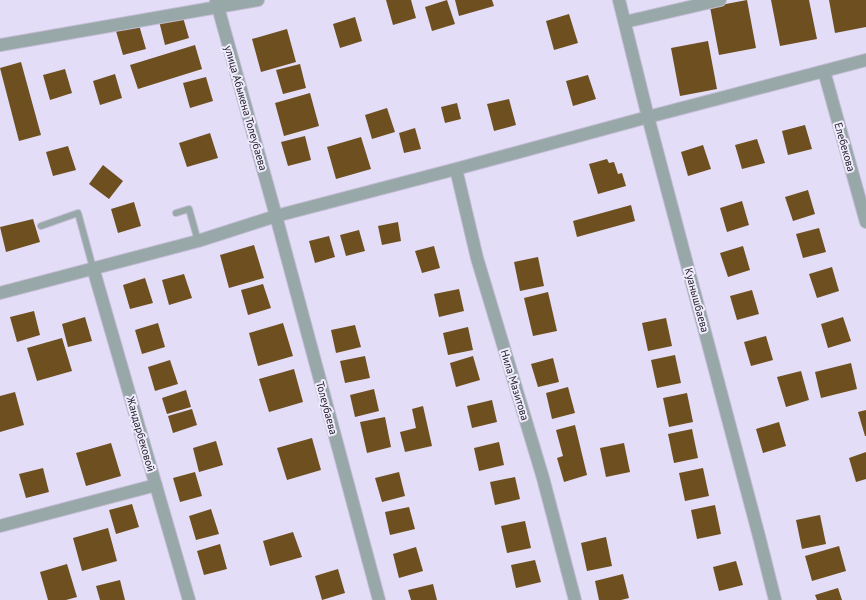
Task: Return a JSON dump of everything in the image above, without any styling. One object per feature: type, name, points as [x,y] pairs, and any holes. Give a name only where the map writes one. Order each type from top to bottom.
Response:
[{"type":"street","points":[[0,45],[217,4],[258,0]]},
{"type":"street","name":"Куанышбаева","points":[[619,0],[648,117],[775,600]]},
{"type":"street","points":[[625,22],[720,0]]},
{"type":"street","name":"улица Абыкена Толеубаева","points":[[217,4],[276,216]]},
{"type":"street","points":[[0,293],[198,240],[276,216],[866,60]]},
{"type":"street","name":"Елебекова","points":[[824,71],[866,222]]},
{"type":"street","name":"Нила Мазитова","points":[[456,169],[478,258],[543,478],[575,600]]},
{"type":"street","name":"Толеубаева","points":[[276,216],[379,600]]},
{"type":"street","name":"Жандарбековой","points":[[93,268],[189,600]]},
{"type":"street","points":[[0,526],[156,486]]},
{"type":"lane","points":[[176,213],[189,209],[198,240]]},
{"type":"lane","points":[[41,226],[78,213],[93,268]]},
{"type":"building","points":[[386,0],[411,0],[416,18],[393,25]]},
{"type":"building","points":[[447,0],[455,24],[432,31],[425,7]]},
{"type":"building","points":[[455,0],[492,0],[494,6],[459,16]]},
{"type":"building","points":[[747,0],[756,48],[719,55],[710,7]]},
{"type":"building","points":[[771,0],[809,0],[817,39],[780,46]]},
{"type":"building","points":[[829,0],[866,0],[866,27],[835,33]]},
{"type":"building","points":[[182,14],[189,38],[165,45],[159,21]]},
{"type":"building","points":[[569,14],[578,43],[554,50],[546,21]]},
{"type":"building","points":[[355,17],[362,41],[340,48],[333,24]]},
{"type":"building","points":[[139,25],[146,49],[123,55],[116,31]]},
{"type":"building","points":[[287,29],[296,62],[261,72],[252,39]]},
{"type":"building","points":[[708,41],[717,89],[680,96],[671,48]]},
{"type":"building","points":[[195,45],[202,69],[138,89],[130,65]]},
{"type":"building","points":[[21,62],[41,135],[19,141],[0,68]]},
{"type":"building","points":[[300,64],[306,88],[283,94],[276,70]]},
{"type":"building","points":[[65,69],[72,93],[50,100],[43,75]]},
{"type":"building","points":[[115,74],[122,98],[100,105],[93,81]]},
{"type":"building","points":[[588,75],[596,99],[573,106],[566,81]]},
{"type":"building","points":[[206,77],[213,101],[190,108],[183,83]]},
{"type":"building","points":[[310,93],[319,126],[284,136],[275,103]]},
{"type":"building","points":[[509,99],[516,125],[494,131],[487,104]]},
{"type":"building","points":[[457,103],[461,119],[445,123],[441,107]]},
{"type":"building","points":[[387,108],[395,132],[372,139],[365,115]]},
{"type":"building","points":[[805,125],[812,149],[788,155],[782,131]]},
{"type":"building","points":[[415,128],[421,149],[404,153],[399,133]]},
{"type":"building","points":[[210,133],[218,158],[187,167],[179,143]]},
{"type":"building","points":[[305,136],[311,160],[288,166],[281,142]]},
{"type":"building","points":[[361,137],[371,169],[336,179],[327,147]]},
{"type":"building","points":[[757,139],[765,163],[742,169],[735,145]]},
{"type":"building","points":[[703,145],[711,169],[688,176],[681,152]]},
{"type":"building","points":[[68,146],[76,170],[53,176],[46,152]]},
{"type":"building","points":[[607,159],[609,163],[614,162],[618,174],[622,173],[626,186],[598,194],[589,164]]},
{"type":"building","points":[[103,165],[123,181],[109,199],[89,184]]},
{"type":"building","points":[[808,190],[815,214],[793,221],[785,197]]},
{"type":"building","points":[[742,201],[749,225],[727,232],[720,208]]},
{"type":"building","points":[[134,202],[141,226],[118,233],[111,209]]},
{"type":"building","points":[[631,205],[635,221],[577,237],[573,221]]},
{"type":"building","points":[[33,219],[40,242],[6,252],[0,227]]},
{"type":"building","points":[[398,222],[401,241],[382,245],[378,226]]},
{"type":"building","points":[[819,228],[826,252],[803,258],[796,234]]},
{"type":"building","points":[[359,230],[365,251],[346,256],[340,235]]},
{"type":"building","points":[[329,236],[335,257],[315,263],[309,241]]},
{"type":"building","points":[[254,245],[264,278],[229,288],[220,255]]},
{"type":"building","points":[[434,246],[440,268],[422,273],[415,251]]},
{"type":"building","points":[[743,246],[750,270],[728,277],[720,253]]},
{"type":"building","points":[[538,257],[544,286],[520,291],[514,262]]},
{"type":"building","points":[[832,267],[839,291],[817,298],[809,274]]},
{"type":"building","points":[[184,274],[192,298],[169,305],[162,280]]},
{"type":"building","points":[[145,278],[153,303],[130,309],[123,285]]},
{"type":"building","points":[[263,284],[271,308],[248,315],[241,290]]},
{"type":"building","points":[[459,289],[464,311],[439,317],[434,294]]},
{"type":"building","points":[[752,290],[759,314],[737,320],[730,296]]},
{"type":"building","points":[[548,292],[557,331],[533,336],[524,298]]},
{"type":"building","points":[[34,311],[40,335],[17,342],[10,317]]},
{"type":"building","points":[[85,317],[92,341],[68,347],[62,324]]},
{"type":"building","points":[[843,317],[851,341],[828,348],[821,324]]},
{"type":"building","points":[[666,318],[672,346],[648,351],[642,323]]},
{"type":"building","points":[[158,323],[165,347],[142,354],[135,330]]},
{"type":"building","points":[[283,323],[293,356],[258,366],[249,333]]},
{"type":"building","points":[[355,325],[361,347],[336,353],[331,330]]},
{"type":"building","points":[[468,327],[473,350],[448,355],[443,333]]},
{"type":"building","points":[[766,336],[773,360],[751,366],[744,342]]},
{"type":"building","points":[[62,338],[72,371],[37,381],[27,348]]},
{"type":"building","points":[[675,355],[681,383],[657,388],[651,360]]},
{"type":"building","points":[[365,356],[370,378],[345,383],[340,361]]},
{"type":"building","points":[[473,356],[480,380],[456,387],[450,363]]},
{"type":"building","points":[[553,358],[559,382],[538,387],[531,364]]},
{"type":"building","points":[[170,360],[178,384],[155,391],[148,367]]},
{"type":"building","points":[[851,363],[857,389],[821,398],[815,372]]},
{"type":"building","points":[[294,369],[303,402],[269,412],[259,379]]},
{"type":"building","points":[[801,371],[809,400],[786,407],[777,377]]},
{"type":"building","points":[[568,387],[575,413],[552,419],[546,393]]},
{"type":"building","points":[[374,389],[379,411],[355,417],[350,395]]},
{"type":"building","points":[[186,390],[191,407],[167,414],[162,398]]},
{"type":"building","points":[[15,392],[24,425],[0,432],[0,396]]},
{"type":"building","points":[[687,393],[693,422],[669,427],[663,398]]},
{"type":"building","points":[[492,400],[497,422],[472,428],[467,406]]},
{"type":"building","points":[[423,406],[432,446],[405,452],[400,432],[416,428],[412,409]]},
{"type":"building","points":[[192,409],[197,425],[173,433],[168,416]]},
{"type":"building","points":[[866,410],[866,436],[865,436],[858,412]]},
{"type":"building","points":[[385,417],[391,447],[367,453],[360,422]]},
{"type":"building","points":[[779,422],[786,446],[763,453],[756,429]]},
{"type":"building","points":[[575,425],[587,475],[564,482],[557,458],[563,456],[556,430]]},
{"type":"building","points":[[692,429],[698,458],[674,463],[668,434]]},
{"type":"building","points":[[312,438],[321,470],[287,480],[277,448]]},
{"type":"building","points":[[216,441],[223,465],[199,472],[193,448]]},
{"type":"building","points":[[499,442],[504,465],[479,471],[474,448]]},
{"type":"building","points":[[111,443],[121,476],[86,486],[76,453]]},
{"type":"building","points":[[624,443],[630,472],[606,477],[600,448]]},
{"type":"building","points":[[866,452],[866,479],[856,482],[849,458]]},
{"type":"building","points":[[43,468],[49,492],[26,498],[19,474]]},
{"type":"building","points":[[703,468],[709,496],[685,501],[679,473]]},
{"type":"building","points":[[195,472],[202,496],[180,502],[173,478]]},
{"type":"building","points":[[399,472],[405,496],[382,502],[375,478]]},
{"type":"building","points":[[515,477],[520,499],[495,505],[490,482]]},
{"type":"building","points":[[132,504],[139,527],[116,534],[109,510]]},
{"type":"building","points":[[715,505],[721,534],[697,539],[691,510]]},
{"type":"building","points":[[409,507],[415,529],[390,535],[385,512]]},
{"type":"building","points":[[211,509],[219,534],[196,540],[189,516]]},
{"type":"building","points":[[820,515],[826,544],[802,549],[796,520]]},
{"type":"building","points":[[525,521],[531,548],[507,553],[501,526]]},
{"type":"building","points":[[108,528],[117,561],[82,571],[73,538]]},
{"type":"building","points":[[293,532],[302,557],[270,566],[263,541]]},
{"type":"building","points":[[606,537],[612,566],[587,571],[581,543]]},
{"type":"building","points":[[220,544],[227,569],[204,575],[197,551]]},
{"type":"building","points":[[839,546],[846,571],[812,581],[805,556]]},
{"type":"building","points":[[416,547],[423,571],[399,578],[393,554]]},
{"type":"building","points":[[535,560],[541,582],[516,588],[511,565]]},
{"type":"building","points":[[736,561],[743,585],[719,591],[713,567]]},
{"type":"building","points":[[67,564],[77,597],[66,600],[48,600],[40,572]]},
{"type":"building","points":[[338,569],[345,593],[322,600],[315,576]]},
{"type":"building","points":[[623,574],[629,598],[621,600],[599,600],[595,581]]},
{"type":"building","points":[[120,580],[125,600],[100,600],[96,586]]},
{"type":"building","points":[[433,584],[437,600],[411,600],[408,590]]},
{"type":"building","points":[[838,588],[842,600],[817,600],[815,595]]}]
